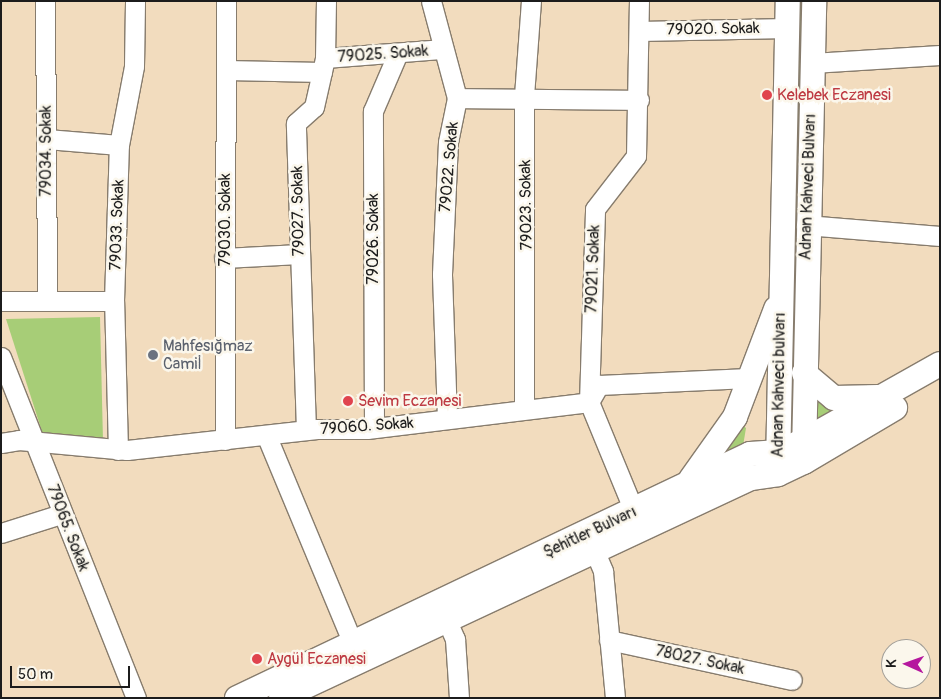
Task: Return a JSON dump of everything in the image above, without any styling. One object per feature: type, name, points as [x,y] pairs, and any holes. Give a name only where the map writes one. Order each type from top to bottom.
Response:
[{"type":"main road","name":"Adnan Kahveci Bulvarı","points":[[781,296],[788,1]]},
{"type":"main road","name":"Adnan Kahveci Bulvarı","points":[[804,372],[806,225],[814,1]]},
{"type":"main road","points":[[684,488],[723,440],[781,296]]},
{"type":"main road","name":"Adnan Kahveci bulvarı","points":[[778,463],[781,296]]},
{"type":"main road","name":"Şehitler Bulvarı","points":[[804,451],[940,364]]},
{"type":"main road","points":[[804,372],[834,398],[854,400],[890,395]]},
{"type":"main road","name":"Adnan Kahveci bulvarı","points":[[804,372],[804,451]]},
{"type":"main road","name":"Şehitler Bulvarı","points":[[281,698],[315,691],[447,621],[751,478],[940,381]]},
{"type":"main road","name":"Şehitler Bulvarı","points":[[237,698],[684,488],[750,454],[778,463]]},
{"type":"street","name":"79034. Sokak","points":[[45,1],[47,301]]},
{"type":"street","name":"79033. Sokak","points":[[118,450],[114,302],[119,145],[134,66],[135,1]]},
{"type":"street","name":"79030. Sokak","points":[[225,440],[226,1]]},
{"type":"street","name":"79027. Sokak","points":[[306,430],[296,123],[314,107],[323,65],[326,1]]},
{"type":"street","points":[[431,1],[441,50],[457,98]]},
{"type":"street","name":"79023. Sokak","points":[[524,409],[524,96],[531,1]]},
{"type":"street","name":"79021. Sokak","points":[[634,511],[589,402],[595,209],[636,156],[639,1]]},
{"type":"street","name":"79020. Sokak","points":[[639,31],[788,28]]},
{"type":"street","name":"79025. Sokak","points":[[226,70],[323,65],[441,50]]},
{"type":"street","name":"79026. Sokak","points":[[374,428],[374,110],[397,55]]},
{"type":"street","points":[[812,63],[940,55]]},
{"type":"street","name":"79022. Sokak","points":[[447,418],[442,274],[448,142],[457,98],[524,96],[638,100]]},
{"type":"street","points":[[46,139],[119,145]]},
{"type":"street","points":[[806,225],[940,236]]},
{"type":"street","points":[[224,258],[299,254]]},
{"type":"street","points":[[1,301],[114,302]]},
{"type":"street","name":"79065. Sokak","points":[[1,357],[61,514],[136,698]]},
{"type":"street","points":[[589,402],[600,385],[748,378]]},
{"type":"street","name":"79060. Sokak","points":[[1,443],[35,443],[118,450],[267,437],[306,430],[374,428],[589,402]]},
{"type":"street","points":[[267,437],[353,644]]},
{"type":"street","points":[[1,533],[61,514]]},
{"type":"street","points":[[596,552],[602,572],[615,698]]},
{"type":"street","points":[[447,621],[455,638],[459,698]]},
{"type":"street","name":"78027. Sokak","points":[[609,640],[792,680]]},
{"type":"green space","points":[[799,1],[803,1],[794,425],[787,426]]},
{"type":"green space","points":[[100,317],[103,441],[45,441],[6,319]]},
{"type":"green space","points":[[814,391],[852,406],[815,427]]},
{"type":"green space","points":[[740,423],[746,428],[743,446],[721,455]]},
{"type":"place","name":"Kelebek Eczanesi","points":[[767,95]]},
{"type":"place","name":"Mahfesığmaz Camiİ","points":[[153,355]]},
{"type":"place","name":"Sevim Eczanesi","points":[[348,401]]},
{"type":"place","name":"Aygül Eczanesi","points":[[257,659]]}]
